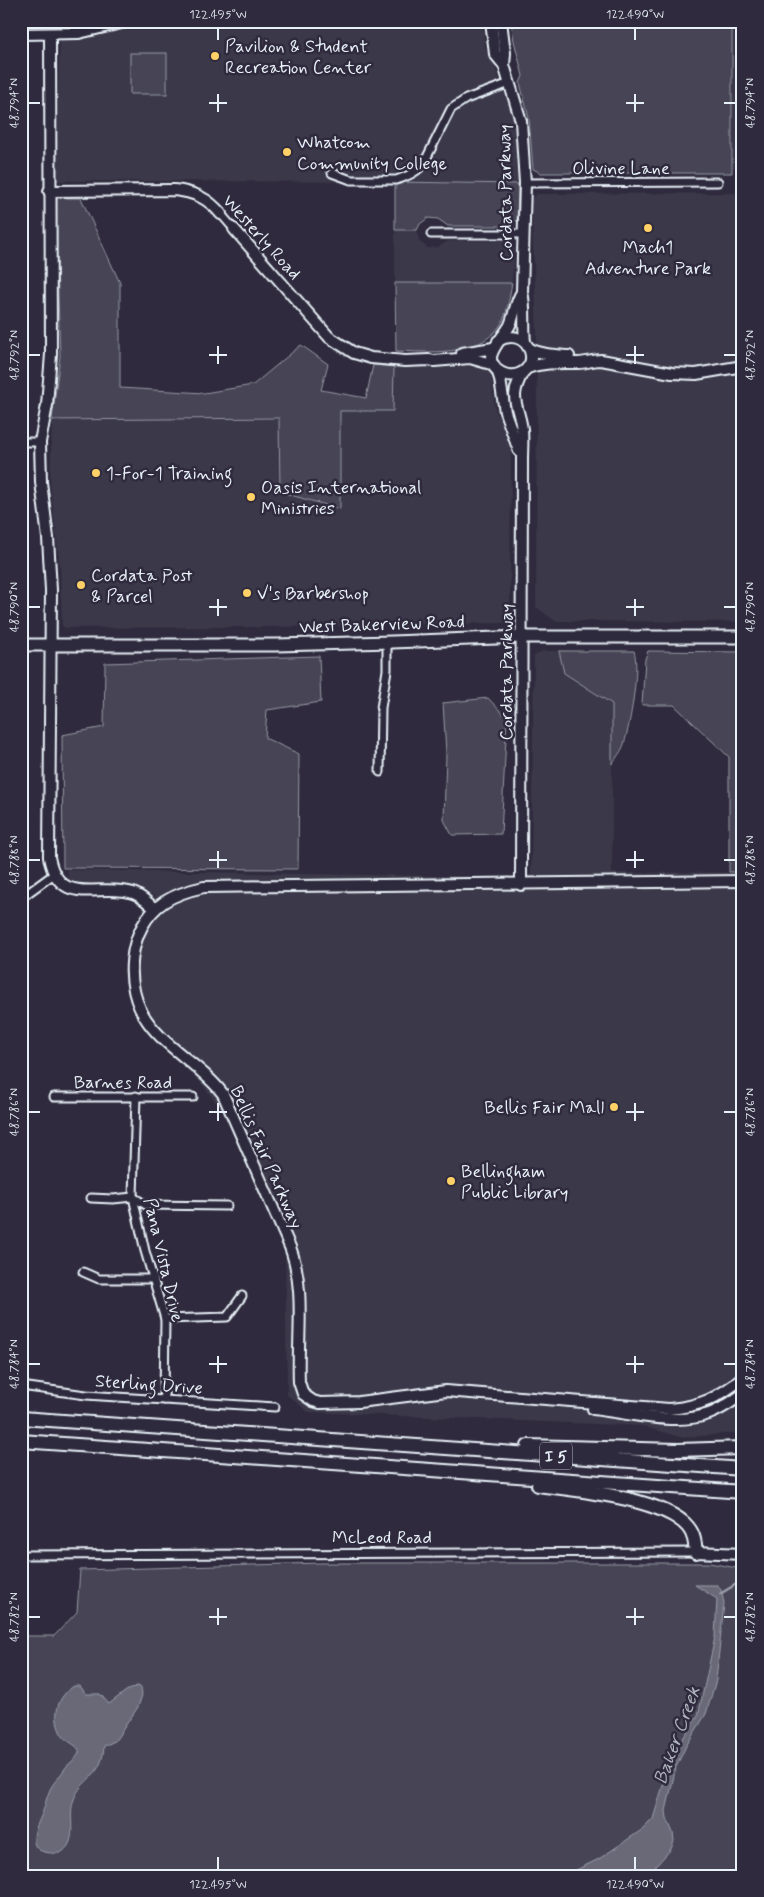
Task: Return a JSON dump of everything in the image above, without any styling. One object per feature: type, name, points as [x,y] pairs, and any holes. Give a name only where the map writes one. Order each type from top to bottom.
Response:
[{"type":"highway","name":"I 5","points":[[21,1418],[743,1469]]},
{"type":"highway","name":"I 5","points":[[21,1442],[59,1443],[743,1492]]},
{"type":"highway","points":[[369,1442],[678,1450],[743,1448]]},
{"type":"highway","points":[[419,1469],[550,1486],[651,1505],[673,1515],[687,1526],[695,1540],[696,1552]]},
{"type":"main road","name":"West Bakerview Road","points":[[21,646],[387,642],[522,637],[743,637]]},
{"type":"street","points":[[21,34],[88,31],[130,21]]},
{"type":"street","name":"Cordata Parkway","points":[[491,21],[495,54],[504,65],[521,121],[525,183],[522,292],[524,301],[523,324],[527,345]]},
{"type":"street","name":"Cordata Parkway","points":[[501,21],[505,53],[504,65]]},
{"type":"street","points":[[50,34],[51,354],[47,405],[40,442],[41,482],[51,576],[49,857],[54,874],[70,889],[79,891],[131,892],[140,896],[155,909]]},
{"type":"street","points":[[332,173],[351,180],[396,180],[403,178],[424,164],[451,110],[466,99],[510,83]]},
{"type":"street","name":"Olivine Lane","points":[[525,183],[718,182]]},
{"type":"street","name":"Westerly Road","points":[[49,191],[189,191],[207,200],[329,337],[354,353],[371,358],[405,361],[470,358],[495,368]]},
{"type":"street","points":[[431,234],[524,234]]},
{"type":"street","name":"Cordata Parkway","points":[[496,344],[510,324],[517,300],[522,292]]},
{"type":"street","points":[[592,360],[580,363],[540,363],[510,376],[495,368],[492,359],[496,344],[509,336],[514,336],[538,353],[614,361],[672,373],[707,374],[743,366]]},
{"type":"street","name":"Westerly Road","points":[[429,360],[434,357],[496,344]]},
{"type":"street","points":[[525,370],[531,359],[527,345]]},
{"type":"street","name":"Cordata Parkway","points":[[495,368],[500,379],[505,412],[522,460]]},
{"type":"street","name":"Cordata Parkway","points":[[521,885],[522,428],[514,398],[516,385],[525,370]]},
{"type":"street","points":[[21,442],[40,442]]},
{"type":"street","points":[[380,772],[382,708],[387,670],[387,642]]},
{"type":"street","points":[[21,898],[54,874]]},
{"type":"street","name":"Bellis Fair Parkway","points":[[741,1386],[709,1414],[670,1419],[593,1409],[564,1401],[446,1391],[359,1402],[313,1402],[303,1394],[299,1382],[299,1287],[296,1261],[223,1094],[212,1080],[156,1032],[142,1013],[135,994],[131,969],[133,954],[141,929],[155,909],[177,895],[204,887],[223,885],[521,885],[743,881]]},
{"type":"street","name":"Pana Vista Drive","points":[[136,1096],[133,1197],[143,1243],[165,1319],[164,1400]]},
{"type":"street","name":"Barnes Road","points":[[54,1097],[193,1097]]},
{"type":"street","points":[[91,1198],[113,1199],[133,1197],[146,1205],[227,1206]]},
{"type":"street","points":[[83,1272],[99,1279],[154,1279]]},
{"type":"street","points":[[165,1319],[227,1317],[242,1296]]},
{"type":"street","name":"Sterling Drive","points":[[21,1386],[86,1395],[275,1408]]},
{"type":"street","name":"McLeod Road","points":[[21,1555],[696,1552],[743,1554]]},
{"type":"shaded area","name":"Whatcom Community College","points":[[21,21],[483,21],[485,47],[490,54],[510,107],[517,141],[518,184],[428,182],[428,218],[420,224],[417,233],[420,242],[428,248],[438,247],[448,241],[506,240],[512,243],[515,252],[512,283],[395,283],[395,182],[56,181],[60,24],[21,24]]},
{"type":"shaded area","points":[[511,21],[732,21],[732,173],[541,173],[533,169],[529,118],[520,83],[523,76]]},
{"type":"shaded area","points":[[732,21],[743,21],[743,174],[733,167]]},
{"type":"shaded area","points":[[130,53],[167,53],[167,94],[130,94]]},
{"type":"shaded area","points":[[395,182],[518,184],[517,220],[508,226],[448,226],[438,219],[428,218],[420,224],[417,230],[395,230]]},
{"type":"shaded area","points":[[742,193],[743,622],[555,621],[536,607],[537,333],[531,200],[537,194]]},
{"type":"shaded area","points":[[58,198],[81,198],[120,283],[120,388],[204,393],[253,385],[301,345],[328,364],[321,390],[366,398],[373,365],[394,367],[393,411],[340,411],[340,509],[280,492],[279,418],[52,420],[60,356],[55,203]]},
{"type":"shaded area","points":[[395,283],[512,283],[508,306],[502,322],[490,337],[478,344],[465,348],[451,351],[422,352],[396,351]]},
{"type":"shaded area","points":[[480,366],[487,369],[491,375],[495,409],[511,451],[510,618],[505,623],[280,627],[66,628],[62,626],[60,568],[50,483],[52,420],[279,418],[280,492],[339,509],[340,411],[393,411],[394,367]]},
{"type":"shaded area","name":"Bellis Fair Mall","points":[[542,651],[559,651],[564,673],[612,704],[612,873],[743,872],[743,1432],[683,1438],[642,1426],[308,1412],[287,1395],[285,1254],[222,1110],[200,1082],[149,1036],[140,1023],[128,997],[123,973],[128,942],[140,914],[154,896],[125,885],[79,884],[69,879],[67,870],[504,877],[531,875],[534,656]]},
{"type":"shaded area","points":[[559,651],[634,651],[636,670],[629,724],[623,747],[612,764],[612,704],[564,673]]},
{"type":"shaded area","points":[[648,651],[743,652],[743,872],[729,872],[729,757],[674,705],[642,705],[645,659]]},
{"type":"shaded area","points":[[319,656],[321,702],[267,710],[265,738],[299,754],[298,869],[63,868],[62,735],[104,727],[105,663]]},
{"type":"shaded area","points":[[488,698],[507,718],[501,834],[452,835],[444,820],[446,753],[443,703]]},
{"type":"shaded area","points":[[321,1563],[709,1563],[743,1569],[743,1876],[21,1876],[21,1636],[54,1636],[77,1612],[80,1570]]},
{"type":"water","points":[[695,1585],[717,1585],[721,1590],[724,1603],[716,1680],[706,1714],[686,1746],[676,1767],[666,1811],[673,1833],[674,1841],[671,1849],[647,1876],[568,1876],[599,1859],[643,1829],[653,1819],[664,1782],[679,1744],[698,1716],[715,1637],[717,1599]]},
{"type":"water","points":[[74,1686],[80,1686],[86,1694],[100,1694],[109,1704],[126,1691],[137,1686],[141,1687],[142,1695],[138,1707],[115,1741],[104,1746],[99,1765],[81,1787],[73,1802],[71,1837],[66,1849],[60,1853],[49,1853],[41,1851],[36,1847],[34,1837],[50,1789],[79,1753],[78,1748],[62,1735],[57,1722],[57,1708],[63,1696]]},
{"type":"waterway","name":"Baker Creek","points":[[720,1594],[743,1580]]},
{"type":"place","name":"Pavilion & Student Recreation Center","points":[[215,56]]},
{"type":"place","name":"Whatcom Community College","points":[[287,152]]},
{"type":"place","name":"Mach1 Adventure Park","points":[[648,228]]},
{"type":"place","name":"1-For-1 Training","points":[[96,473]]},
{"type":"place","name":"Oasis International Ministries","points":[[251,497]]},
{"type":"place","name":"Cordata Post & Parcel","points":[[81,585]]},
{"type":"place","name":"V's Barbershop","points":[[247,593]]},
{"type":"place","name":"Bellis Fair Mall","points":[[614,1107]]},
{"type":"place","name":"Bellingham Public Library","points":[[451,1181]]}]
